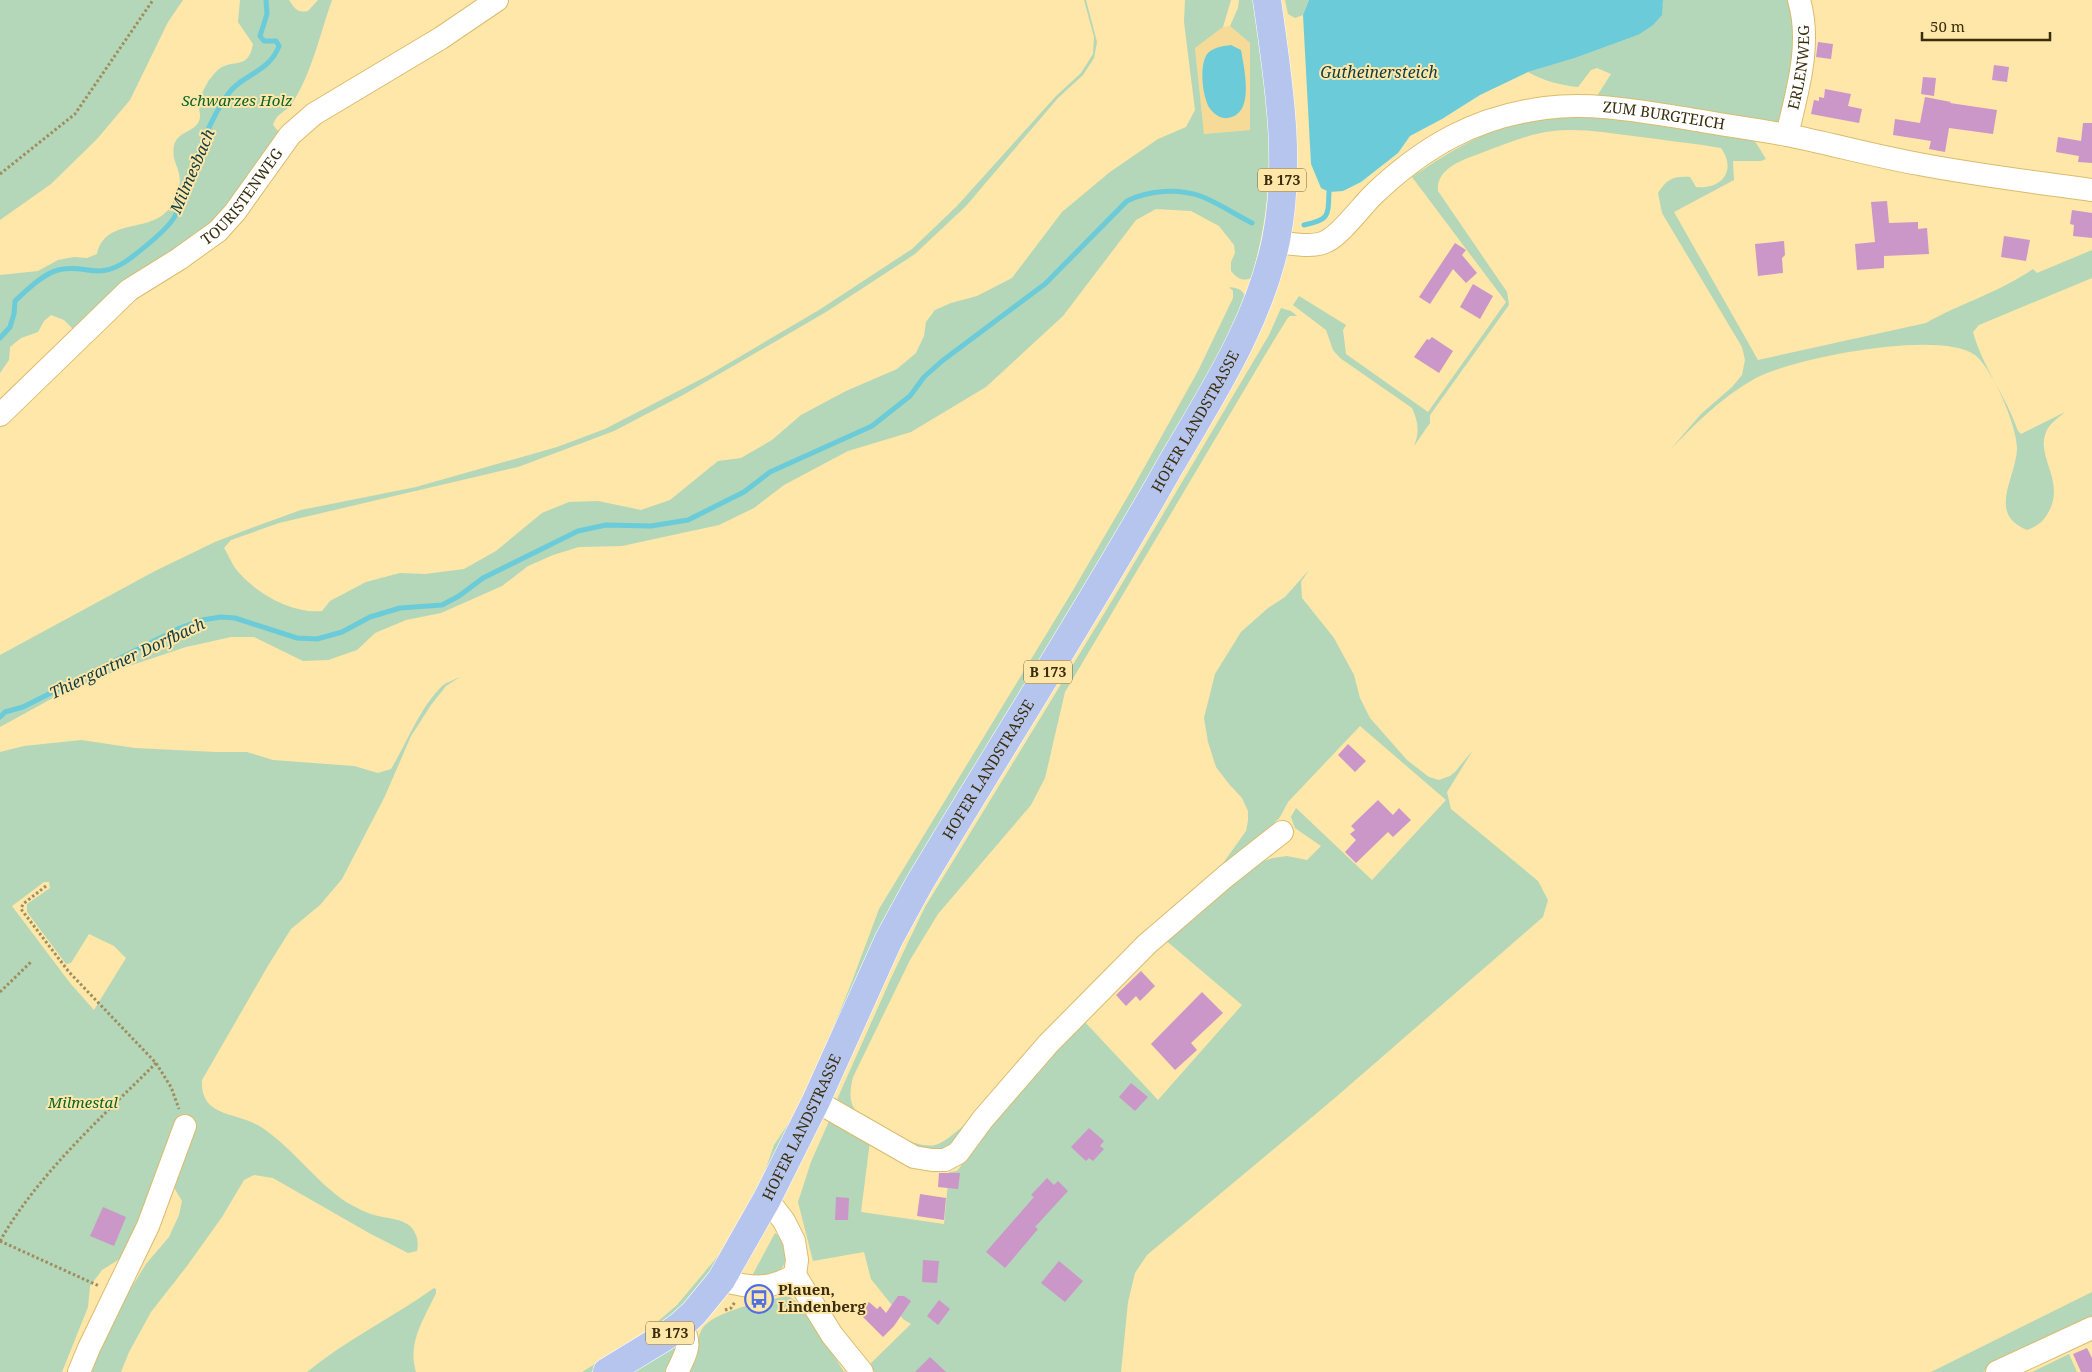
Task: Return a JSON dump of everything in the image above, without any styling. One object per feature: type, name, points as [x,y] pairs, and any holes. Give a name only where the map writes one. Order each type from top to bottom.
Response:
[{"type":"main road","name":"HOFER LANDSTRASSE","points":[[607,1372],[681,1325],[694,1313],[721,1280],[767,1199],[816,1101],[889,939],[918,884],[1137,525],[1232,358],[1248,326],[1265,282],[1276,242],[1282,193],[1283,147],[1267,0]]},
{"type":"street","name":"TOURISTENWEG","points":[[0,415],[129,290],[180,259],[218,231],[235,212],[290,135],[314,114],[441,38],[497,0]]},
{"type":"street","name":"ERLENWEG","points":[[1787,135],[1800,79],[1804,39],[1799,0]]},
{"type":"street","name":"ZUM BURGTEICH","points":[[1276,242],[1319,244],[1329,241],[1385,183],[1431,147],[1461,132],[1506,116],[1545,108],[1606,106],[1787,135],[1919,164],[2092,190]]},
{"type":"street","points":[[816,1101],[914,1157],[945,1160],[958,1153],[983,1119],[1048,1044],[1147,944],[1226,876],[1282,832]]},
{"type":"street","points":[[79,1372],[88,1348],[148,1226],[185,1126]]},
{"type":"street","points":[[767,1199],[784,1221],[794,1241],[797,1260],[795,1275],[832,1335],[862,1372]]},
{"type":"street","points":[[721,1280],[743,1286],[759,1287],[777,1284],[795,1275]]},
{"type":"street","points":[[677,1372],[688,1346],[688,1340],[681,1325]]},
{"type":"street","points":[[1997,1372],[2092,1328]]},
{"type":"path","points":[[0,174],[75,114],[153,0]]},
{"type":"path","points":[[46,886],[22,904],[21,909],[69,972],[156,1063],[171,1087],[185,1126]]},
{"type":"path","points":[[0,992],[32,961]]},
{"type":"path","points":[[116,1292],[92,1284],[0,1241],[11,1222],[89,1129],[156,1063]]},
{"type":"shaded area","points":[[1230,26],[1250,43],[1250,130],[1204,134],[1195,48],[1223,27]]},
{"type":"green space","name":"Schwarzes Holz","points":[[0,0],[183,0],[168,22],[130,100],[97,139],[51,184],[0,220]]},
{"type":"green space","name":"Schwarzes Holz","points":[[240,0],[289,0],[297,10],[308,11],[318,0],[332,0],[300,90],[293,102],[277,117],[273,125],[277,130],[283,132],[326,103],[220,223],[73,329],[64,320],[51,315],[44,321],[38,332],[21,338],[10,347],[9,360],[0,373],[0,275],[38,271],[58,260],[74,257],[87,258],[97,254],[101,243],[108,235],[157,219],[170,208],[180,181],[173,153],[176,141],[198,123],[200,99],[209,80],[219,69],[244,61],[251,52],[253,44],[238,22]]},
{"type":"green space","points":[[1084,0],[1086,0],[1097,42],[1094,58],[1083,75],[1058,98],[966,206],[915,254],[826,312],[683,395],[614,431],[518,467],[279,523],[231,540],[224,548],[234,566],[252,585],[274,600],[298,609],[310,611],[322,611],[330,601],[366,582],[400,573],[425,574],[464,569],[496,551],[542,513],[569,502],[598,501],[641,510],[670,500],[718,461],[741,458],[772,440],[801,415],[846,391],[897,369],[916,353],[924,336],[926,322],[935,310],[951,303],[977,296],[1012,278],[1062,212],[1110,172],[1158,139],[1186,127],[1195,110],[1184,22],[1185,0],[1231,0],[1223,27],[1195,48],[1204,134],[1250,130],[1250,43],[1230,26],[1238,8],[1239,0],[1258,0],[1266,70],[1270,139],[1266,208],[1251,278],[1240,279],[1231,271],[1231,262],[1235,253],[1234,245],[1219,226],[1191,211],[1156,209],[1136,220],[1063,316],[986,387],[911,432],[848,451],[784,485],[754,508],[719,525],[622,546],[579,547],[553,555],[528,566],[502,586],[441,613],[406,620],[375,633],[357,650],[328,660],[303,661],[254,637],[231,637],[186,647],[123,668],[62,693],[0,727],[0,655],[155,571],[215,542],[301,510],[416,487],[557,447],[605,429],[707,376],[819,310],[912,249],[957,206],[1056,96],[1081,73],[1093,54],[1094,37]]},
{"type":"green space","points":[[1285,0],[1309,0],[1303,15],[1295,18],[1288,14]]},
{"type":"green space","points":[[1663,0],[1805,0],[1783,125],[1597,96],[1611,74],[1597,68],[1591,70],[1578,87],[1552,82],[1528,72],[1575,58],[1638,35],[1663,4]]},
{"type":"green space","points":[[1592,115],[1753,138],[1766,159],[1761,161],[1733,161],[1734,180],[1674,212],[1758,360],[1926,323],[1994,291],[2033,269],[2037,273],[2092,250],[2092,278],[1979,325],[1973,332],[1982,357],[2021,434],[2065,412],[2056,419],[2045,435],[2045,452],[2054,487],[2054,497],[2044,519],[2027,530],[2016,524],[2008,515],[2006,500],[2017,450],[2009,414],[1996,385],[1982,362],[1975,355],[1957,348],[1931,345],[1865,349],[1831,355],[1773,371],[1754,379],[1731,394],[1699,421],[1670,450],[1701,414],[1732,387],[1742,375],[1745,360],[1742,347],[1662,213],[1658,193],[1664,184],[1671,179],[1679,177],[1690,177],[1696,187],[1713,185],[1720,182],[1724,177],[1728,164],[1721,148],[1603,132],[1563,130],[1534,135],[1456,163],[1441,177],[1438,191],[1507,292],[1509,305],[1430,415],[1430,423],[1414,446],[1418,427],[1412,408],[1340,358],[1333,350],[1326,330],[1293,305],[1299,296],[1346,325],[1343,330],[1346,354],[1428,412],[1506,302],[1412,177],[1466,143],[1496,130],[1527,121]]},
{"type":"green space","points":[[1229,287],[1239,289],[1245,297],[1233,331],[842,1024],[715,1274],[647,1338],[591,1372],[582,1372],[642,1335],[677,1305],[723,1250],[764,1174],[774,1145],[791,1120],[819,1063],[879,909],[1072,592],[1135,484],[1198,371],[1233,298],[1233,291]]},
{"type":"green space","points":[[1281,308],[1291,311],[1297,316],[1290,316],[1287,319],[1065,692],[1045,778],[1031,805],[938,914],[910,960],[853,1077],[850,1094],[852,1104],[856,1111],[876,1126],[902,1139],[926,1145],[939,1144],[946,1140],[961,1128],[1221,866],[1246,831],[1248,811],[1242,798],[1216,767],[1208,742],[1204,718],[1215,674],[1241,632],[1268,608],[1285,597],[1309,570],[1301,582],[1302,598],[1334,638],[1354,675],[1360,698],[1370,718],[1407,760],[1429,777],[1439,780],[1455,772],[1473,750],[1447,792],[1451,809],[1538,881],[1548,900],[1543,917],[1336,1097],[1147,1255],[1135,1273],[1128,1302],[1121,1372],[875,1372],[868,1366],[911,1324],[903,1319],[871,1279],[864,1252],[813,1261],[798,1202],[811,1162],[829,1121],[870,1141],[861,1212],[944,1224],[949,1172],[957,1171],[1038,1066],[1083,1020],[1158,1100],[1242,1005],[1163,938],[1249,866],[1273,858],[1287,856],[1307,860],[1321,846],[1295,828],[1291,817],[1296,808],[1372,880],[1446,800],[1360,726],[1288,802],[1280,817],[968,1136],[930,1156],[835,1104],[925,907],[1110,604],[1269,335]]},
{"type":"green space","name":"Milmestal","points":[[460,677],[446,686],[411,736],[385,796],[342,879],[320,905],[291,929],[202,1080],[203,1092],[207,1101],[213,1107],[221,1112],[251,1122],[273,1135],[324,1184],[346,1202],[370,1214],[399,1220],[410,1226],[417,1238],[417,1251],[408,1253],[273,1178],[254,1175],[244,1180],[222,1217],[151,1312],[129,1352],[121,1372],[86,1372],[123,1301],[146,1264],[169,1237],[179,1215],[182,1201],[173,1186],[126,1255],[102,1270],[90,1286],[88,1307],[62,1372],[0,1372],[0,752],[24,746],[81,740],[135,748],[247,752],[273,760],[354,766],[378,773],[391,769],[414,726],[434,695],[442,686]],"holes":[[[44,882],[49,882],[50,888],[27,904],[27,912],[66,964],[71,963],[89,934],[114,946],[126,958],[94,1010],[70,983],[12,906]]]},
{"type":"green space","points":[[775,1233],[784,1244],[786,1251],[785,1263],[776,1273],[765,1277],[752,1276]]},
{"type":"green space","points":[[434,1288],[436,1293],[415,1341],[414,1361],[416,1372],[307,1372],[337,1350]]},
{"type":"green space","points":[[2092,1292],[2092,1319],[1983,1372],[1931,1372]]},
{"type":"green space","points":[[786,1296],[801,1306],[845,1372],[688,1372],[693,1362],[699,1336],[706,1324],[727,1312]]},
{"type":"green space","points":[[678,1345],[673,1372],[629,1372]]},
{"type":"green space","points":[[2069,1354],[2077,1372],[2032,1372]]},
{"type":"water","name":"Gutheinersteich","points":[[1309,0],[1663,0],[1662,15],[1653,25],[1638,35],[1575,58],[1528,72],[1480,95],[1442,119],[1410,136],[1398,153],[1361,182],[1343,191],[1329,192],[1321,188],[1311,164],[1303,15]]},
{"type":"water","points":[[1231,45],[1241,50],[1246,87],[1245,97],[1239,113],[1229,118],[1223,118],[1211,110],[1208,105],[1205,98],[1202,72],[1203,63],[1209,52]]},
{"type":"building","points":[[1818,42],[1833,44],[1831,59],[1816,57]]},
{"type":"building","points":[[1994,65],[2009,67],[2007,82],[1992,80]]},
{"type":"building","points":[[1923,77],[1936,78],[1934,96],[1921,94]]},
{"type":"building","points":[[1825,89],[1851,94],[1848,106],[1862,109],[1859,123],[1811,114],[1814,100],[1819,101],[1819,97],[1824,98]]},
{"type":"building","points":[[1925,97],[1997,110],[1993,134],[1949,128],[1945,152],[1929,149],[1931,141],[1893,135],[1895,119],[1920,123]]},
{"type":"building","points":[[2083,123],[2092,123],[2092,163],[2078,162],[2079,156],[2056,152],[2058,137],[2081,141]]},
{"type":"building","points":[[1887,201],[1889,223],[1918,222],[1918,229],[1927,228],[1929,254],[1884,256],[1884,268],[1857,270],[1855,244],[1875,242],[1871,202]]},
{"type":"building","points":[[2072,210],[2092,213],[2092,238],[2073,236],[2074,225],[2070,224]]},
{"type":"building","points":[[2004,236],[2030,240],[2026,261],[2001,257]]},
{"type":"building","points":[[1784,241],[1783,273],[1758,276],[1755,244]]},
{"type":"building","points":[[1455,243],[1466,250],[1462,255],[1477,273],[1466,283],[1453,269],[1430,304],[1419,297]]},
{"type":"building","points":[[1473,284],[1493,296],[1480,319],[1460,307]]},
{"type":"building","points":[[1432,337],[1453,351],[1439,373],[1414,357],[1427,339],[1429,340]]},
{"type":"building","points":[[1348,744],[1366,761],[1355,772],[1338,755]]},
{"type":"building","points":[[1378,800],[1393,815],[1399,808],[1411,820],[1393,837],[1388,832],[1356,863],[1345,852],[1356,840],[1350,834],[1355,830],[1351,826]]},
{"type":"building","points":[[1141,971],[1155,986],[1140,1001],[1136,996],[1126,1006],[1116,995]]},
{"type":"building","points":[[1202,992],[1223,1013],[1191,1043],[1197,1050],[1175,1070],[1151,1044]]},
{"type":"building","points":[[1131,1083],[1148,1097],[1135,1111],[1119,1097]]},
{"type":"building","points":[[1089,1128],[1104,1141],[1100,1146],[1104,1149],[1093,1161],[1089,1158],[1086,1161],[1071,1147]]},
{"type":"building","points":[[939,1173],[960,1173],[958,1189],[938,1187]]},
{"type":"building","points":[[1047,1178],[1054,1185],[1058,1181],[1068,1191],[1035,1227],[1038,1229],[1005,1268],[986,1252],[1034,1197],[1031,1195]]},
{"type":"building","points":[[920,1194],[946,1198],[944,1220],[917,1216]]},
{"type":"building","points":[[836,1197],[849,1198],[848,1220],[835,1220]]},
{"type":"building","points":[[103,1207],[126,1217],[114,1246],[90,1236]]},
{"type":"building","points":[[923,1260],[939,1261],[937,1283],[922,1282]]},
{"type":"building","points":[[1059,1261],[1083,1281],[1065,1302],[1041,1283]]},
{"type":"building","points":[[898,1296],[904,1296],[911,1301],[894,1326],[883,1337],[859,1313],[869,1302],[877,1309],[880,1306],[886,1313]]},
{"type":"building","points":[[939,1300],[950,1309],[938,1325],[927,1316]]},
{"type":"building","points":[[2087,1348],[2092,1358],[2092,1372],[2081,1372],[2073,1354]]},
{"type":"building","points":[[930,1357],[946,1372],[915,1372]]},
{"type":"waterway","name":"Milmesbach","points":[[0,338],[10,327],[15,301],[41,279],[52,272],[68,268],[92,271],[108,270],[128,260],[172,222],[195,161],[221,104],[234,87],[269,62],[279,46],[276,41],[264,41],[260,36],[267,14],[266,0]]},
{"type":"waterway","name":"Thiergartner Dorfbach","points":[[0,717],[5,712],[23,707],[180,628],[202,620],[221,617],[235,618],[297,638],[317,639],[342,632],[370,617],[400,608],[442,605],[459,596],[483,578],[578,531],[606,525],[651,526],[688,520],[744,492],[770,472],[872,426],[910,396],[924,377],[942,361],[1045,284],[1127,201],[1145,194],[1174,191],[1184,192],[1203,197],[1252,223]]},
{"type":"waterway","name":"Thiergartner Dorfbach","points":[[1304,225],[1323,219],[1326,216],[1329,192]]},
{"type":"place","name":"Plauen, Lindenberg","points":[[759,1299]]}]
